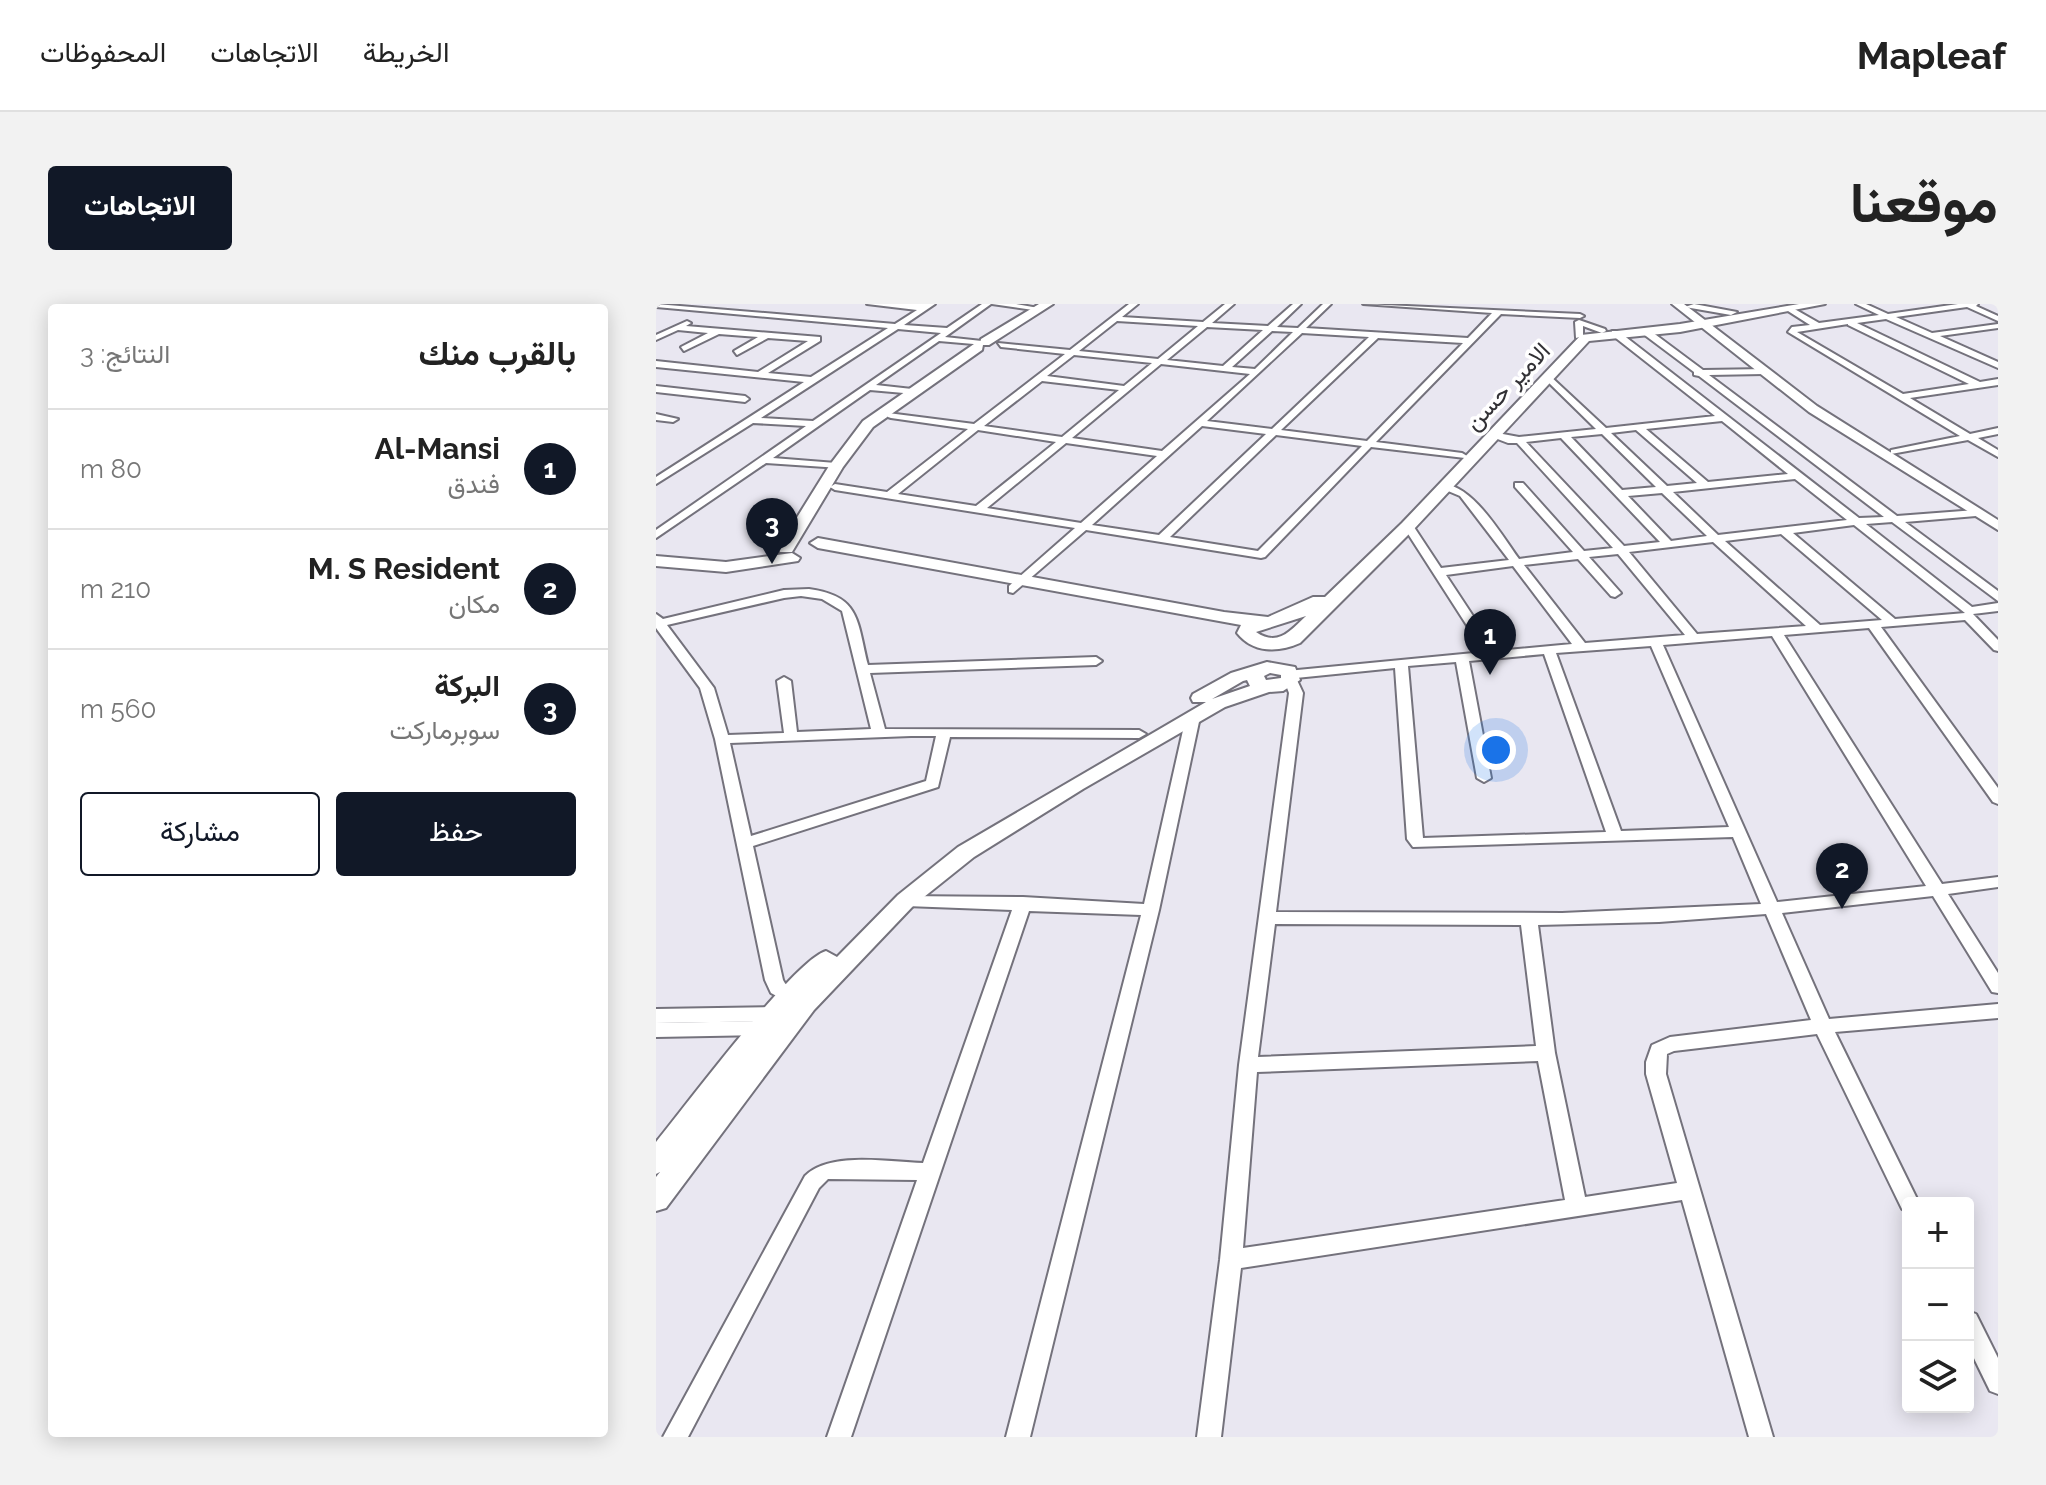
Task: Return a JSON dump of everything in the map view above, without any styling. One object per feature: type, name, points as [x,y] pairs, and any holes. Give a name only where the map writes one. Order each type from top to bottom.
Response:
[{"type":"main road","points":[[799,549],[836,466],[868,424],[912,392],[1058,304]]},
{"type":"main road","points":[[1660,326],[1673,320],[1676,304],[1703,318],[1823,408],[1998,517]]},
{"type":"main road","name":"الامير حسن","points":[[1256,640],[1246,633],[1247,627],[1305,610],[1321,600],[1488,440],[1585,338],[1703,318],[1819,304]]},
{"type":"main road","points":[[656,561],[726,567],[799,549],[870,434],[891,415],[1043,306]]},
{"type":"main road","points":[[1731,339],[1743,315]]},
{"type":"main road","points":[[1703,318],[1764,371],[1851,434],[1998,526]]},
{"type":"main road","name":"الامير حسن","points":[[1290,639],[1408,526],[1462,456],[1524,398],[1579,325],[1609,332],[1645,331],[1680,328],[1703,318]]},
{"type":"main road","points":[[656,554],[718,560],[799,549],[1224,618],[1287,625],[1290,639],[1276,677],[1130,744],[939,853],[904,882],[656,1162]]},
{"type":"main road","points":[[1017,585],[1223,628],[1256,640],[1290,639]]},
{"type":"main road","points":[[1256,640],[1276,677]]},
{"type":"main road","points":[[656,1199],[786,1014],[906,900],[966,852],[1227,682],[1276,677]]},
{"type":"street","points":[[871,304],[928,306]]},
{"type":"street","points":[[656,535],[987,304]]},
{"type":"street","points":[[996,304],[1043,306]]},
{"type":"street","points":[[891,494],[1078,352],[1134,304]]},
{"type":"street","points":[[979,509],[1230,304]]},
{"type":"street","points":[[1226,368],[1272,330],[1297,304]]},
{"type":"street","points":[[1017,585],[1257,372],[1327,304]]},
{"type":"street","points":[[1367,304],[1498,312],[1579,325],[1583,305]]},
{"type":"street","points":[[1860,304],[1998,365]]},
{"type":"street","points":[[1998,319],[1971,304],[1795,329],[1792,332],[1998,454]]},
{"type":"street","points":[[656,305],[696,309],[709,307],[950,331]]},
{"type":"street","points":[[656,481],[928,306]]},
{"type":"street","points":[[1791,306],[1818,326]]},
{"type":"street","points":[[659,335],[694,319],[709,307]]},
{"type":"street","points":[[835,487],[1255,555],[1265,553],[1498,312]]},
{"type":"street","points":[[669,317],[694,319]]},
{"type":"street","points":[[1117,319],[1470,341]]},
{"type":"street","points":[[1850,323],[1979,385]]},
{"type":"street","points":[[1931,335],[1998,326]]},
{"type":"street","points":[[677,328],[817,339],[760,374]]},
{"type":"street","points":[[684,349],[717,331]]},
{"type":"street","points":[[1645,331],[1998,597]]},
{"type":"street","points":[[1609,332],[1724,418],[1969,614],[1998,647]]},
{"type":"street","points":[[737,353],[767,335]]},
{"type":"street","points":[[1162,539],[1376,335]]},
{"type":"street","points":[[938,339],[1257,372]]},
{"type":"street","points":[[1981,358],[1998,355]]},
{"type":"street","points":[[656,364],[812,380]]},
{"type":"street","points":[[681,375],[693,368]]},
{"type":"street","points":[[1668,375],[1764,371]]},
{"type":"street","points":[[1042,378],[1129,389]]},
{"type":"street","points":[[1549,378],[1717,540],[1817,629]]},
{"type":"street","points":[[656,388],[668,381]]},
{"type":"street","points":[[1900,397],[1998,382]]},
{"type":"street","points":[[867,387],[912,392]]},
{"type":"street","points":[[656,388],[745,399]]},
{"type":"street","points":[[891,415],[1162,454]]},
{"type":"street","points":[[656,417],[673,419]]},
{"type":"street","points":[[1488,440],[1564,436],[1724,418]]},
{"type":"street","points":[[752,420],[815,424]]},
{"type":"street","points":[[1200,423],[1462,456]]},
{"type":"street","points":[[1639,428],[1706,485]]},
{"type":"street","points":[[1894,452],[1998,431]]},
{"type":"street","points":[[1564,436],[1669,545]]},
{"type":"street","points":[[1519,440],[1622,551],[1695,640]]},
{"type":"street","points":[[764,460],[836,466]]},
{"type":"street","points":[[1618,494],[1796,476]]},
{"type":"street","points":[[1519,485],[1615,593]]},
{"type":"street","points":[[1441,486],[1462,492],[1580,646]]},
{"type":"street","points":[[1438,572],[1855,522],[1976,513]]},
{"type":"street","points":[[1408,526],[1492,654]]},
{"type":"street","points":[[1784,531],[1893,623]]},
{"type":"street","points":[[786,1014],[774,980],[722,739],[702,678],[657,622],[784,594],[813,593],[831,598],[848,610],[879,732]]},
{"type":"street","points":[[1209,1437],[1231,1260],[1248,1065],[1269,918],[1292,706],[1276,677],[1580,646],[1873,625],[1969,614],[1998,607]]},
{"type":"street","points":[[1873,625],[1998,799]]},
{"type":"street","points":[[1776,633],[1998,987]]},
{"type":"street","points":[[1656,642],[1769,908],[1906,1197]]},
{"type":"street","points":[[1548,649],[1615,836]]},
{"type":"street","points":[[1462,657],[1484,778]]},
{"type":"street","points":[[864,669],[1096,661]]},
{"type":"street","points":[[1401,662],[1415,839],[1419,843],[1738,832]]},
{"type":"street","points":[[784,681],[791,736]]},
{"type":"street","points":[[1018,1437],[1151,910],[1193,717]]},
{"type":"street","points":[[722,739],[944,732],[1130,744]]},
{"type":"street","points":[[746,843],[933,784],[944,732]]},
{"type":"street","points":[[1269,918],[1660,916],[1769,908],[1998,882]]},
{"type":"street","points":[[906,900],[1151,910]]},
{"type":"street","points":[[839,1437],[1023,903]]},
{"type":"street","points":[[1529,919],[1546,1053],[1577,1207]]},
{"type":"street","points":[[1761,1437],[1656,1074],[1655,1062],[1659,1050],[1670,1044],[1823,1026],[1998,1011]]},
{"type":"street","points":[[656,1016],[786,1014]]},
{"type":"street","points":[[656,1030],[786,1014]]},
{"type":"street","points":[[1248,1065],[1546,1053]]},
{"type":"street","points":[[675,1437],[812,1182],[821,1173],[832,1169],[928,1172]]},
{"type":"street","points":[[1231,1260],[1690,1190]]},
{"type":"street","points":[[1974,1334],[1998,1383]]},
{"type":"place","name":"البركة","points":[[772,564]]},
{"type":"place","name":"Al-Mansi","points":[[1490,675]]},
{"type":"place","name":"M. S Resident","points":[[1842,909]]}]
